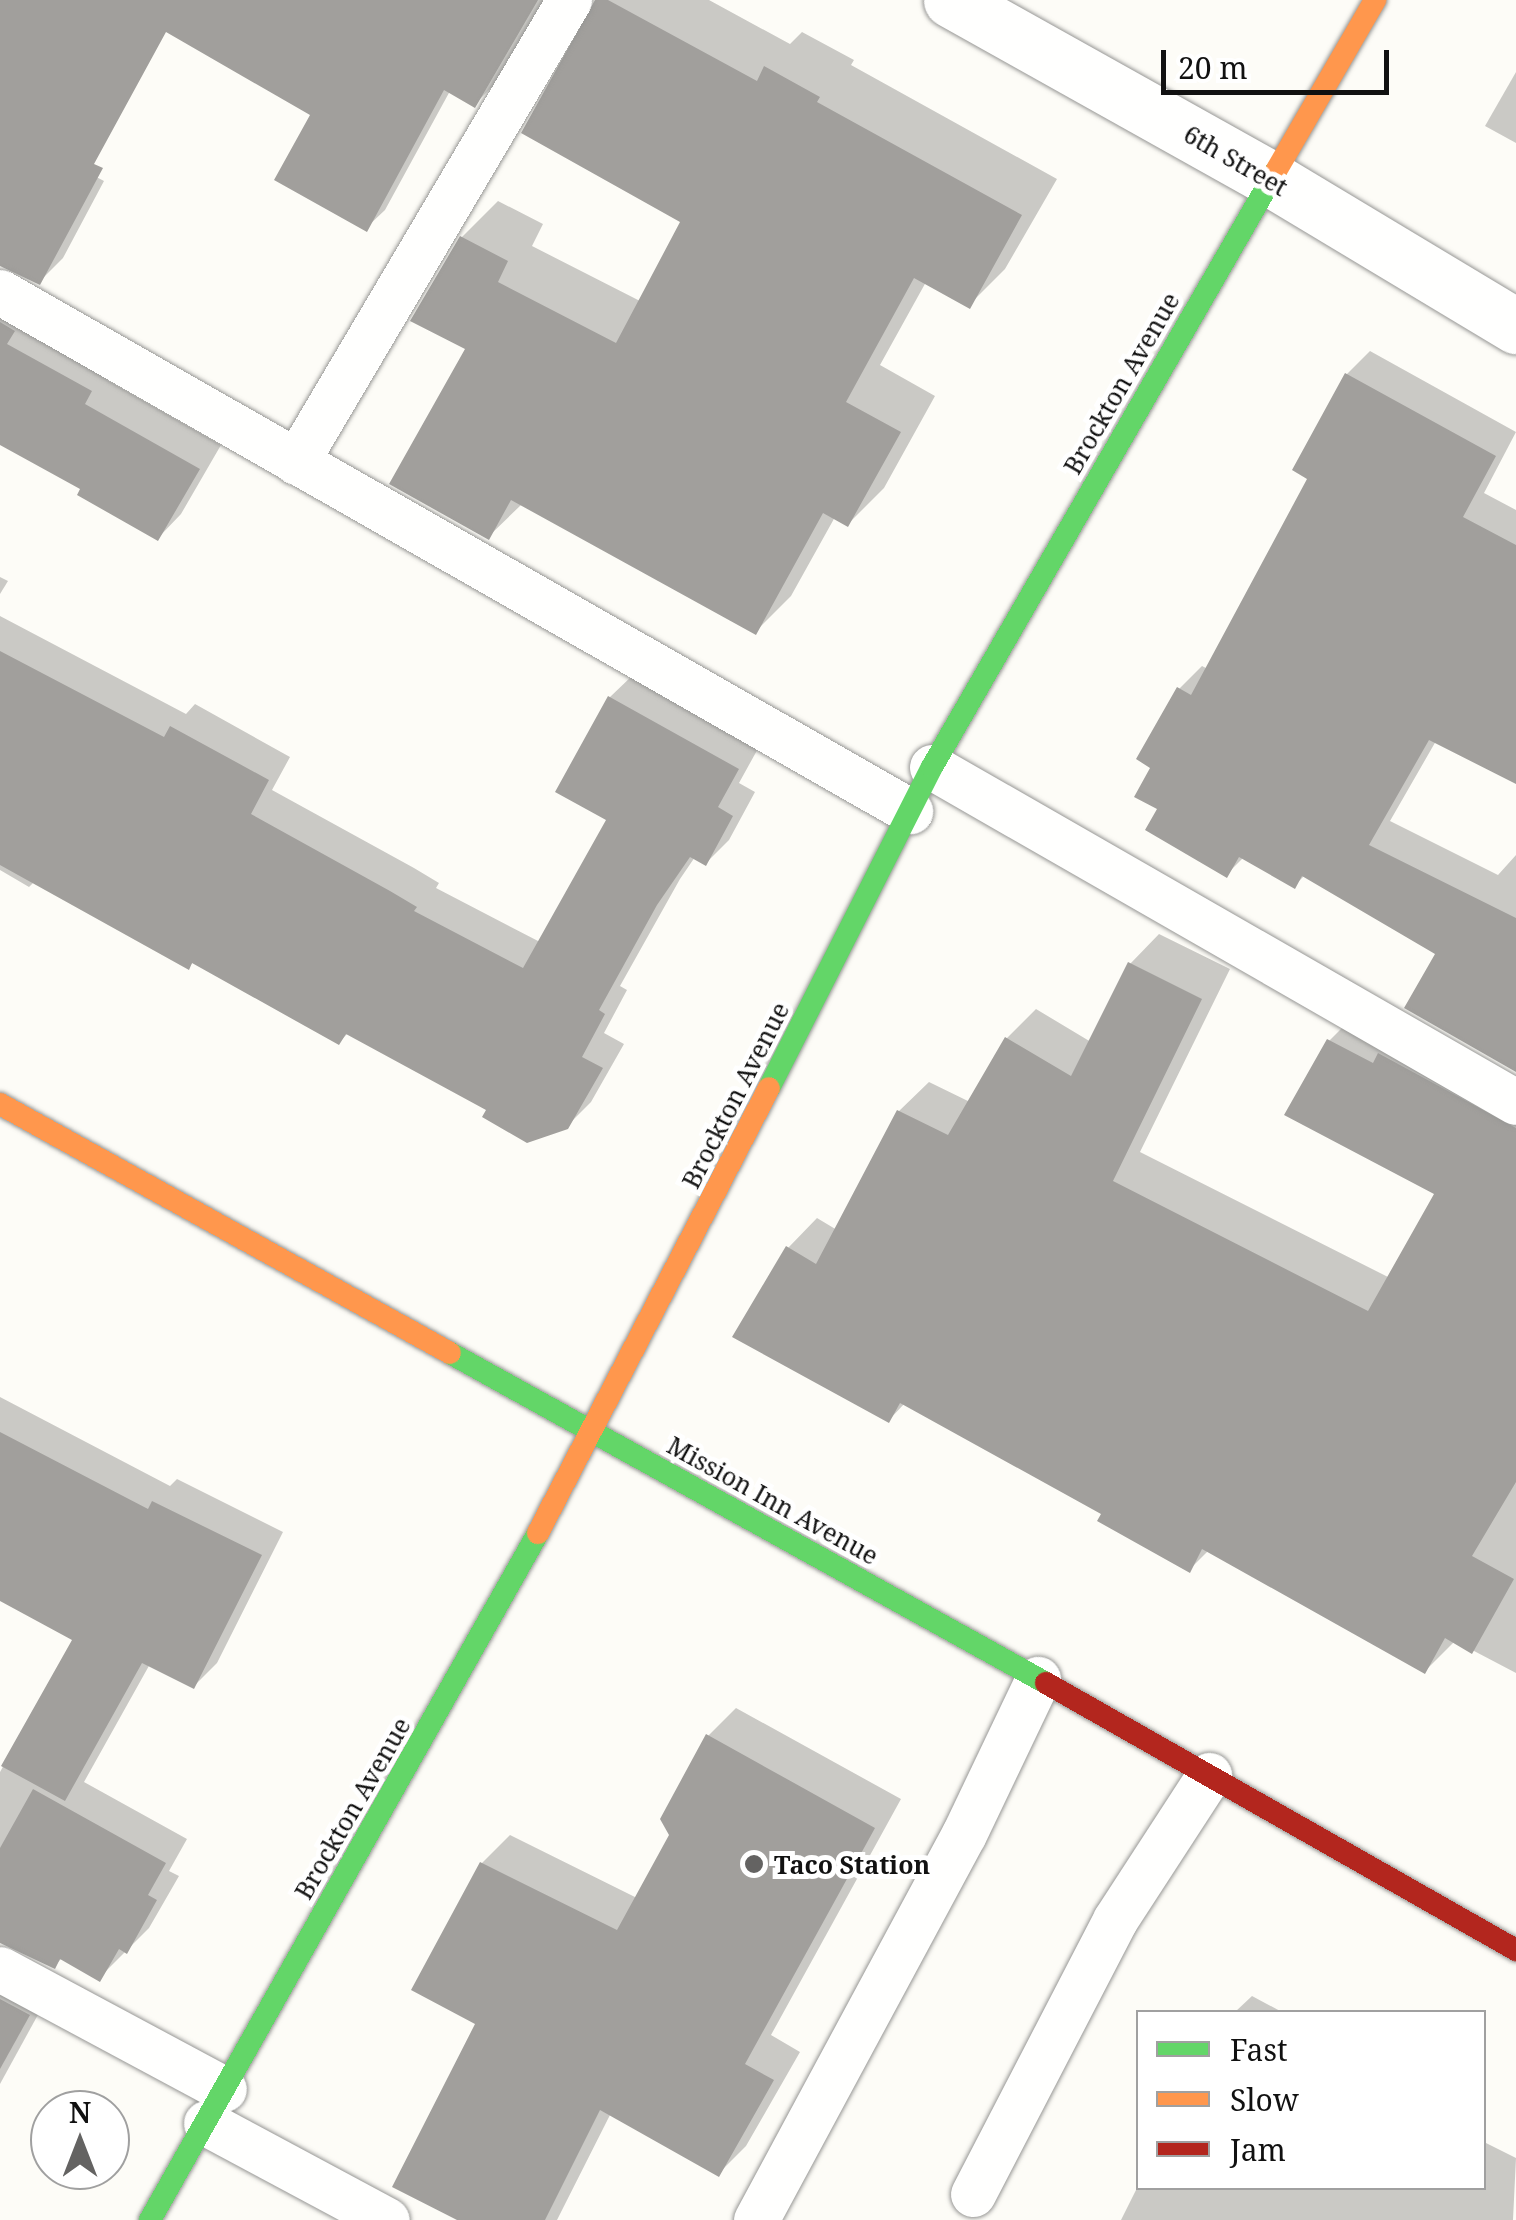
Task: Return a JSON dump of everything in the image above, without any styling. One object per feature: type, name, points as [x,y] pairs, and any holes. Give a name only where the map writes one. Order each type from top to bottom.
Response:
[{"type":"main road","name":"Brockton Avenue","points":[[150,2220],[592,1432],[932,766],[1375,0]]},
{"type":"main road","name":"Mission Inn Avenue","points":[[0,1104],[1038,1679],[1516,1950]]},
{"type":"street","name":"6th Street","points":[[951,0],[1270,178],[1516,326]]},
{"type":"lane","points":[[296,462],[569,0]]},
{"type":"lane","points":[[0,292],[910,811]]},
{"type":"lane","points":[[932,766],[1516,1102]]},
{"type":"lane","points":[[756,2220],[964,1834],[1038,1679]]},
{"type":"lane","points":[[973,2194],[1115,1920],[1208,1775]]},
{"type":"lane","points":[[0,1970],[387,2220]]},
{"type":"building","points":[[0,0],[538,0],[475,108],[444,90],[367,232],[274,180],[310,115],[166,32],[94,164],[103,168],[40,285],[0,266]]},
{"type":"building","points":[[595,0],[608,0],[757,81],[764,66],[820,97],[817,102],[1022,215],[970,309],[914,278],[846,402],[901,432],[848,527],[823,513],[756,635],[511,500],[489,540],[389,484],[465,349],[410,321],[460,236],[508,261],[498,282],[616,343],[680,222],[521,133]]},
{"type":"building","points":[[0,322],[15,331],[7,344],[92,391],[85,404],[200,469],[158,541],[77,495],[80,489],[0,445]]},
{"type":"building","points":[[1345,373],[1496,456],[1463,517],[1516,545],[1516,784],[1429,740],[1369,845],[1516,918],[1516,1072],[1404,1008],[1435,954],[1302,876],[1295,889],[1239,857],[1227,878],[1145,830],[1157,809],[1134,797],[1150,768],[1136,759],[1177,687],[1191,695],[1307,479],[1292,470]]},
{"type":"building","points":[[0,651],[164,737],[170,726],[269,780],[251,814],[417,907],[414,911],[523,968],[606,820],[555,792],[608,696],[739,769],[718,807],[733,816],[706,866],[690,857],[657,905],[599,1010],[605,1014],[582,1057],[603,1068],[568,1129],[527,1143],[482,1117],[486,1110],[346,1034],[339,1045],[192,963],[189,970],[0,865]]},
{"type":"building","points":[[1128,962],[1202,999],[1113,1181],[1368,1311],[1434,1194],[1284,1115],[1327,1039],[1373,1063],[1378,1053],[1516,1128],[1516,1482],[1472,1556],[1514,1579],[1472,1654],[1445,1638],[1425,1674],[1202,1549],[1190,1573],[1097,1521],[1101,1514],[900,1403],[889,1423],[732,1337],[786,1246],[816,1264],[897,1110],[948,1135],[1005,1037],[1071,1076]]},
{"type":"building","points":[[0,1432],[148,1509],[152,1501],[262,1555],[194,1689],[142,1663],[65,1801],[1,1766],[72,1640],[0,1601]]},
{"type":"building","points":[[706,1734],[875,1828],[745,2064],[774,2080],[719,2177],[600,2110],[545,2220],[457,2220],[392,2187],[475,2024],[411,1990],[480,1862],[617,1930],[669,1835],[660,1819]]},
{"type":"building","points":[[33,1789],[166,1863],[148,1895],[157,1900],[127,1954],[119,1949],[100,1982],[60,1959],[55,1969],[0,1943],[0,1848]]},
{"type":"building","points":[[0,1999],[30,2015],[0,2069]]},
{"type":"traffic: fast","points":[[769,1088],[932,767],[1276,171]]},
{"type":"traffic: fast","points":[[450,1353],[1046,1683]]},
{"type":"traffic: fast","points":[[150,2220],[538,1533]]},
{"type":"traffic: slow","points":[[1276,171],[1375,0]]},
{"type":"traffic: slow","points":[[538,1533],[769,1088]]},
{"type":"traffic: slow","points":[[0,1104],[450,1353]]},
{"type":"traffic: jam","points":[[1046,1683],[1516,1950]]},
{"type":"place","name":"Taco Station","points":[[754,1864]]}]
